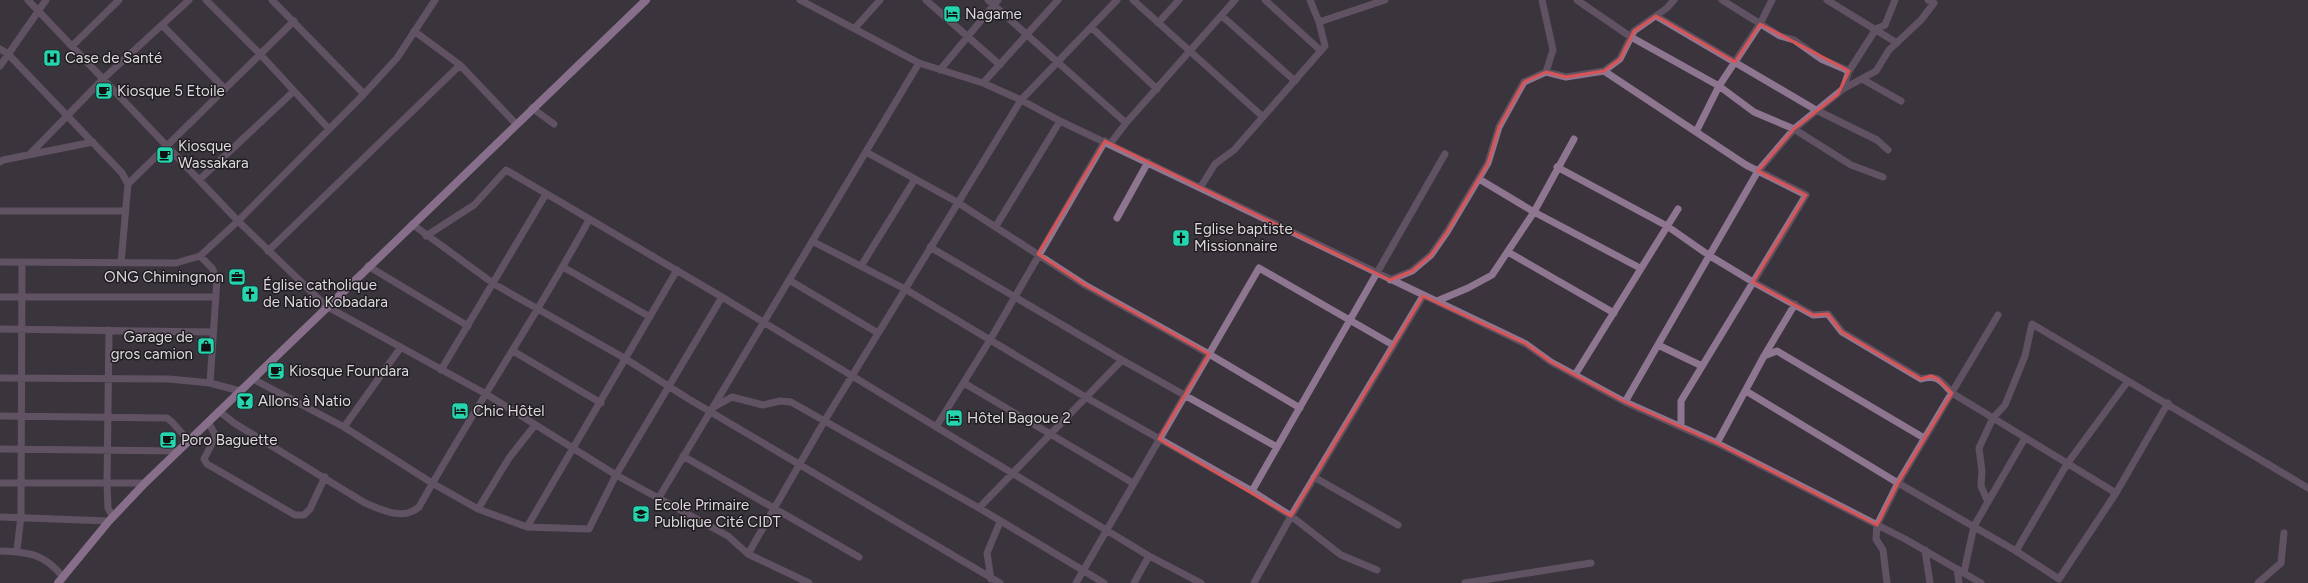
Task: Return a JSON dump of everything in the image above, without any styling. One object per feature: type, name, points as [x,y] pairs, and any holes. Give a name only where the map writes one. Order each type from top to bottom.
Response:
[{"type":"main road","points":[[60,580],[111,519],[145,483],[254,379],[326,306],[646,0]]},
{"type":"street","points":[[28,0],[198,180],[268,251],[326,306],[486,394],[616,475],[728,536],[748,554],[809,583]]},
{"type":"street","points":[[0,66],[46,0]]},
{"type":"street","points":[[72,46],[119,0]]},
{"type":"street","points":[[30,154],[103,79],[189,0]]},
{"type":"street","points":[[206,0],[260,54],[329,129]]},
{"type":"street","points":[[272,0],[364,94]]},
{"type":"street","points":[[0,262],[176,263],[200,256],[238,221],[364,94],[397,58],[435,0]]},
{"type":"street","points":[[800,0],[919,63],[983,83],[1021,100],[1060,121],[1107,142],[1376,274],[1437,301],[1526,344],[1551,362],[1625,402],[1717,443],[1925,550],[1980,582],[1988,583]]},
{"type":"street","points":[[855,28],[880,0]]},
{"type":"street","points":[[926,0],[1000,65]]},
{"type":"street","points":[[983,83],[1058,0]]},
{"type":"street","points":[[748,554],[824,420],[1021,100],[1058,64],[1116,0]]},
{"type":"street","points":[[1133,0],[1262,116]]},
{"type":"street","points":[[1158,23],[1179,0]]},
{"type":"street","points":[[936,427],[990,340],[1038,254],[1107,142],[1157,89],[1236,0]]},
{"type":"street","points":[[1266,0],[1321,51]]},
{"type":"street","points":[[1200,188],[1215,164],[1234,150],[1262,116],[1326,46],[1319,22],[1310,0]]},
{"type":"street","points":[[1319,22],[1385,0]]},
{"type":"street","points":[[1542,0],[1553,50],[1546,72]]},
{"type":"street","points":[[1577,0],[1631,37],[1719,86],[1754,112],[1794,129],[1851,165],[1883,177]]},
{"type":"street","points":[[1390,280],[1412,271],[1431,255],[1447,232],[1488,163],[1499,127],[1524,82],[1546,72],[1566,77],[1604,71],[1620,59],[1634,31],[1656,16],[1674,0]]},
{"type":"street","points":[[1722,0],[1780,36],[1794,40],[1821,59],[1849,71]]},
{"type":"street","points":[[1696,132],[1719,86],[1760,24],[1772,0]]},
{"type":"street","points":[[1827,0],[1897,43]]},
{"type":"street","points":[[1843,89],[1849,71],[1876,29],[1885,24],[1895,0]]},
{"type":"street","points":[[1625,402],[1758,171],[1794,129],[1816,110],[1843,89],[1876,72],[1889,50],[1921,20],[1934,3],[1928,0]]},
{"type":"street","points":[[940,70],[993,2],[1058,64],[1126,123]]},
{"type":"street","points":[[1222,16],[1295,80]]},
{"type":"street","points":[[1656,16],[1816,110],[1877,140],[1888,150]]},
{"type":"street","points":[[128,184],[168,147],[294,21]]},
{"type":"street","points":[[162,25],[225,89]]},
{"type":"street","points":[[1092,28],[1157,89]]},
{"type":"street","points":[[414,31],[460,65],[516,124]]},
{"type":"street","points":[[0,48],[8,54],[122,173],[128,184],[124,211],[121,263]]},
{"type":"street","points":[[658,499],[919,63]]},
{"type":"street","points":[[268,251],[460,65]]},
{"type":"street","points":[[1604,71],[1758,171],[1806,195],[1680,401],[1681,426]]},
{"type":"street","points":[[1862,79],[1901,101]]},
{"type":"street","points":[[198,180],[294,91]]},
{"type":"street","points":[[532,108],[554,124]]},
{"type":"street","points":[[996,226],[1060,121]]},
{"type":"street","points":[[1437,301],[1468,288],[1492,275],[1534,212],[1557,167],[1574,139]]},
{"type":"street","points":[[1,160],[92,142]]},
{"type":"street","points":[[866,152],[957,202],[1085,285],[1209,354],[1300,408]]},
{"type":"street","points":[[1252,491],[1445,154]]},
{"type":"street","points":[[1118,218],[1148,162]]},
{"type":"street","points":[[1557,167],[1666,226],[1710,256],[1813,315],[1828,314],[1842,332],[1921,379],[1932,376],[1938,379],[1952,393],[2116,493]]},
{"type":"street","points":[[426,236],[474,205],[506,170],[589,220],[677,270],[1013,472],[1149,556],[1201,583]]},
{"type":"street","points":[[861,266],[915,179]]},
{"type":"street","points":[[1479,179],[1534,212],[1640,268]]},
{"type":"street","points":[[441,370],[494,284],[546,194]]},
{"type":"street","points":[[1575,375],[1666,226],[1678,209]]},
{"type":"street","points":[[0,210],[124,211]]},
{"type":"street","points":[[219,411],[234,423],[365,502],[386,512],[414,512],[420,507],[432,483],[537,308],[564,267],[589,220]]},
{"type":"street","points":[[412,224],[426,236],[494,284],[626,359],[669,387],[711,410],[991,580],[1000,583]]},
{"type":"street","points":[[812,241],[905,289],[1087,398],[1252,491],[1291,516],[1341,555],[1378,570]]},
{"type":"street","points":[[930,247],[1184,396],[1277,447]]},
{"type":"street","points":[[1508,252],[1614,313]]},
{"type":"street","points":[[200,256],[212,268],[217,279],[212,332],[210,383]]},
{"type":"street","points":[[17,550],[21,516],[20,450],[22,262]]},
{"type":"street","points":[[368,266],[468,326]]},
{"type":"street","points":[[564,267],[650,316]]},
{"type":"street","points":[[1076,583],[1259,268],[1393,345]]},
{"type":"street","points":[[527,527],[572,448],[601,403],[677,270]]},
{"type":"street","points":[[789,280],[878,333]]},
{"type":"street","points":[[1254,583],[1291,516],[1423,296]]},
{"type":"street","points":[[0,297],[216,297]]},
{"type":"street","points":[[254,379],[344,427],[432,483],[478,509],[527,527],[589,529],[616,475],[722,298]]},
{"type":"street","points":[[1717,443],[1764,356],[1795,304]]},
{"type":"street","points":[[1887,583],[1883,550],[1876,539],[1877,525],[1898,483],[1998,315]]},
{"type":"street","points":[[1988,502],[1981,486],[1982,471],[1979,448],[1994,418],[2005,405],[2025,356],[2032,324],[2308,488]]},
{"type":"street","points":[[0,329],[212,332]]},
{"type":"street","points":[[0,517],[21,516],[111,519],[108,508],[107,483],[110,378],[109,330]]},
{"type":"street","points":[[1658,345],[1702,366]]},
{"type":"street","points":[[344,427],[401,347]]},
{"type":"street","points":[[512,351],[601,403]]},
{"type":"street","points":[[1764,356],[1777,351],[1924,438]]},
{"type":"street","points":[[979,508],[1087,398],[1122,360]]},
{"type":"street","points":[[0,378],[169,379],[210,383],[240,391]]},
{"type":"street","points":[[2016,551],[2067,464],[2128,381]]},
{"type":"street","points":[[964,383],[1133,483]]},
{"type":"street","points":[[1746,391],[1898,483],[2016,551],[2059,579],[2116,493],[2168,404]]},
{"type":"street","points":[[711,410],[732,397],[763,405],[785,401],[824,420],[979,508],[1000,522],[1104,583]]},
{"type":"street","points":[[0,416],[167,418],[189,441]]},
{"type":"street","points":[[208,422],[216,436],[204,458],[207,464],[295,515],[304,515],[310,509],[325,477]]},
{"type":"street","points":[[478,509],[509,458],[535,425]]},
{"type":"street","points":[[1959,583],[1961,570],[1974,526],[2025,438]]},
{"type":"street","points":[[0,450],[179,451]]},
{"type":"street","points":[[683,456],[859,557]]},
{"type":"street","points":[[1314,477],[1398,525]]},
{"type":"street","points":[[0,483],[145,483]]},
{"type":"street","points":[[991,580],[986,554],[1000,522]]},
{"type":"street","points":[[2258,583],[2281,563],[2284,533]]},
{"type":"street","points":[[0,551],[17,550],[37,555],[53,564],[60,580]]},
{"type":"street","points":[[1925,550],[1930,583]]},
{"type":"street","points":[[1134,583],[1149,556]]},
{"type":"street","points":[[1465,583],[1591,562]]},
{"type":"highlighted area","points":[[1656,16],[1735,62],[1760,24],[1849,71],[1838,94],[1794,129],[1758,171],[1806,195],[1753,282],[1813,315],[1828,314],[1842,332],[1921,379],[1931,376],[1938,379],[1952,393],[1898,483],[1877,525],[1717,443],[1625,402],[1551,362],[1526,344],[1423,296],[1291,516],[1159,439],[1209,354],[1085,285],[1038,254],[1105,141],[1390,280],[1412,271],[1431,255],[1447,232],[1488,163],[1499,127],[1524,82],[1546,72],[1566,77],[1604,71],[1620,59],[1634,31]]},
{"type":"place","name":"Nagame","points":[[952,14]]},
{"type":"place","name":"Case de Santé","points":[[52,58]]},
{"type":"place","name":"Kiosque 5 Etoile","points":[[104,91]]},
{"type":"place","name":"Kiosque Wassakara","points":[[165,155]]},
{"type":"place","name":"Eglise baptiste Missionnaire","points":[[1181,238]]},
{"type":"place","name":"ONG Chimingnon","points":[[237,277]]},
{"type":"place","name":"Église catholique de Natio Kobadara","points":[[250,294]]},
{"type":"place","name":"Garage de gros camion","points":[[206,346]]},
{"type":"place","name":"Kiosque Foundara","points":[[276,371]]},
{"type":"place","name":"Allons à Natio","points":[[245,401]]},
{"type":"place","name":"Chic Hôtel","points":[[460,411]]},
{"type":"place","name":"Hôtel Bagoue 2","points":[[954,418]]},
{"type":"place","name":"Poro Baguette","points":[[168,440]]},
{"type":"place","name":"Ecole Primaire Publique Cité CIDT","points":[[641,514]]}]
